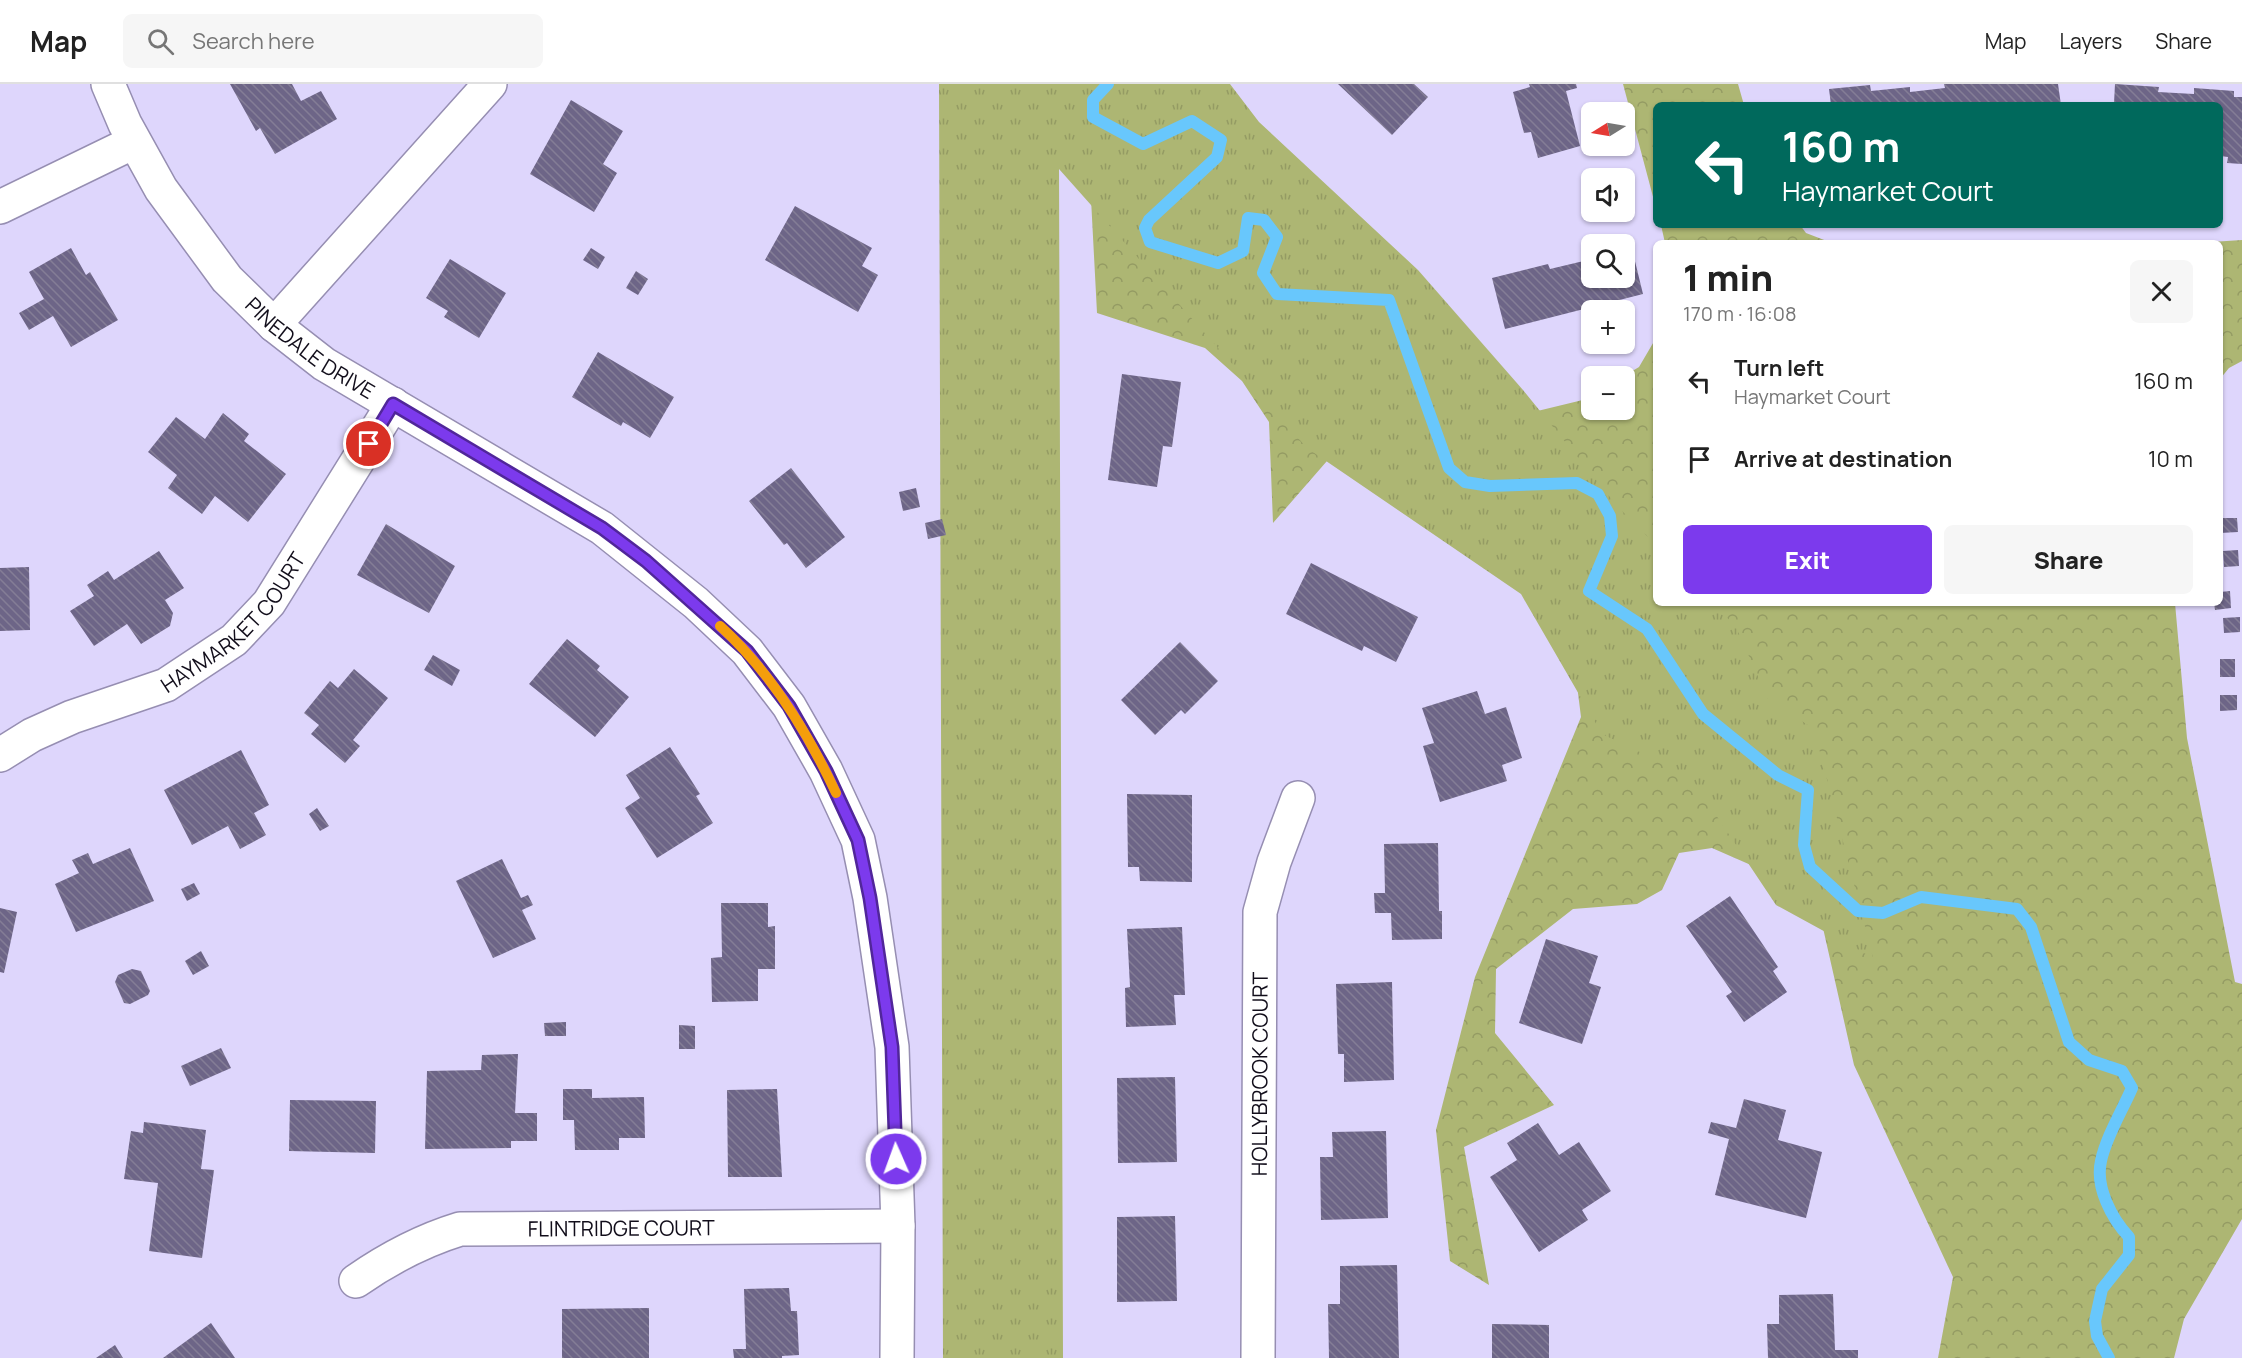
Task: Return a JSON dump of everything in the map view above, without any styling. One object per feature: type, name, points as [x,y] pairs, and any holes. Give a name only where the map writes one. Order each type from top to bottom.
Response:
[{"type":"street","name":"PINEDALE DRIVE","points":[[108,84],[134,141],[161,189],[227,279],[274,325],[324,363],[602,528],[646,561],[747,651],[789,706],[826,771],[858,840],[868,886],[892,1047],[898,1226],[897,1358]]},
{"type":"street","points":[[274,325],[490,84]]},
{"type":"street","points":[[0,207],[134,141]]},
{"type":"street","name":"HAYMARKET COURT","points":[[0,755],[32,735],[72,717],[166,685],[234,640],[269,603],[393,404]]},
{"type":"street","name":"HOLLYBROOK COURT","points":[[1258,1358],[1260,912],[1274,862],[1298,798]]},
{"type":"street","name":"FLINTRIDGE COURT","points":[[356,1281],[391,1257],[428,1239],[460,1229],[898,1226]]},
{"type":"green space","points":[[939,84],[1230,84],[1259,122],[1418,270],[1523,390],[1618,507],[1653,542],[1653,606],[1716,606],[1736,627],[1768,699],[1814,729],[1873,958],[1776,905],[1690,776],[1602,734],[1521,594],[1307,448],[1059,169],[1063,1358],[943,1358]]},
{"type":"green space","points":[[1085,84],[1228,84],[1300,187],[1513,417],[1581,400],[1581,420],[1635,420],[1635,369],[1639,367],[1653,343],[1653,606],[2175,606],[2187,738],[2235,982],[2242,984],[2242,1219],[2184,1319],[2174,1358],[1938,1358],[1953,1277],[1854,1065],[1823,928],[1783,879],[1712,848],[1679,853],[1662,890],[1637,904],[1573,909],[1496,969],[1495,1033],[1554,1105],[1464,1147],[1489,1285],[1450,1261],[1436,1130],[1475,977],[1581,717],[1569,621],[1347,438],[1273,523],[1269,422],[1242,381],[1205,348],[1097,313]]},
{"type":"green space","points":[[1623,84],[1738,84],[1743,102],[1653,102],[1653,197],[1635,129],[1635,102],[1628,102]]},
{"type":"green space","points":[[1662,228],[1802,228],[1806,233],[1824,240],[1664,240]]},
{"type":"green space","points":[[2242,240],[2242,361],[2229,368],[2223,375],[2223,241]]},
{"type":"building","points":[[230,84],[292,84],[301,101],[321,91],[337,119],[275,154],[260,128],[256,131]]},
{"type":"building","points":[[1338,84],[1414,84],[1428,97],[1392,135]]},
{"type":"building","points":[[1529,84],[1576,84],[1577,88],[1566,91],[1580,146],[1538,158],[1531,132],[1524,133],[1513,92],[1530,87]]},
{"type":"building","points":[[1944,84],[2058,84],[2061,102],[1831,102],[1829,89],[1870,85],[1871,91],[1910,87],[1910,92],[1945,88]]},
{"type":"building","points":[[2115,84],[2159,87],[2158,92],[2194,94],[2194,88],[2234,91],[2234,97],[2242,97],[2242,164],[2227,163],[2228,157],[2223,156],[2223,102],[2114,102]]},
{"type":"building","points":[[571,100],[623,131],[603,164],[617,173],[594,212],[530,174]]},
{"type":"building","points":[[795,206],[872,248],[862,266],[878,275],[858,312],[765,260]]},
{"type":"building","points":[[71,248],[86,275],[90,272],[118,320],[71,347],[53,316],[29,330],[19,313],[44,299],[29,272]]},
{"type":"building","points":[[591,248],[605,257],[598,269],[583,260]]},
{"type":"building","points":[[450,259],[506,293],[479,338],[444,317],[448,311],[426,298]]},
{"type":"building","points":[[1635,261],[1643,294],[1619,300],[1581,300],[1581,310],[1505,329],[1492,278],[1548,264],[1550,269],[1581,262],[1581,288],[1635,288]]},
{"type":"building","points":[[636,271],[648,279],[638,295],[626,288]]},
{"type":"building","points":[[598,352],[674,397],[650,438],[623,422],[621,426],[572,397]]},
{"type":"building","points":[[1122,374],[1181,382],[1172,447],[1163,446],[1157,487],[1108,480]]},
{"type":"building","points":[[223,413],[249,434],[244,441],[286,474],[248,522],[215,496],[202,514],[168,488],[177,475],[148,452],[176,417],[205,439]]},
{"type":"building","points":[[791,468],[845,537],[806,568],[787,543],[784,545],[749,501]]},
{"type":"building","points":[[916,488],[920,507],[903,511],[899,492]]},
{"type":"building","points":[[2223,518],[2237,518],[2238,532],[2223,533]]},
{"type":"building","points":[[942,519],[946,535],[928,539],[925,523]]},
{"type":"building","points":[[386,524],[455,566],[429,613],[357,575]]},
{"type":"building","points":[[2238,550],[2239,566],[2224,567],[2223,551]]},
{"type":"building","points":[[159,551],[184,588],[165,600],[173,613],[170,626],[141,644],[127,624],[94,646],[70,611],[94,596],[87,585],[108,571],[114,580]]},
{"type":"building","points":[[1311,563],[1418,617],[1396,662],[1364,646],[1362,651],[1286,614]]},
{"type":"building","points":[[29,567],[30,630],[0,631],[0,568]]},
{"type":"building","points":[[2230,591],[2231,608],[2215,610],[2214,606],[2223,606],[2223,592]]},
{"type":"building","points":[[2240,617],[2240,632],[2224,633],[2223,618]]},
{"type":"building","points":[[567,639],[600,666],[597,670],[629,697],[595,737],[529,684]]},
{"type":"building","points":[[1180,642],[1218,681],[1185,714],[1181,710],[1155,735],[1121,700]]},
{"type":"building","points":[[433,655],[460,670],[452,686],[424,670]]},
{"type":"building","points":[[2220,659],[2235,659],[2235,677],[2220,677]]},
{"type":"building","points":[[354,669],[388,698],[353,740],[360,746],[345,763],[311,734],[319,725],[304,713],[330,681],[338,688]]},
{"type":"building","points":[[1477,691],[1485,714],[1506,707],[1522,758],[1502,765],[1507,781],[1440,802],[1423,746],[1434,743],[1422,708]]},
{"type":"building","points":[[2220,695],[2237,695],[2237,710],[2220,711]]},
{"type":"building","points":[[670,747],[700,794],[696,796],[713,823],[657,858],[625,808],[640,798],[626,775]]},
{"type":"building","points":[[241,750],[269,805],[254,813],[266,835],[240,849],[228,826],[192,845],[164,790]]},
{"type":"building","points":[[1127,794],[1192,795],[1192,882],[1140,881],[1139,867],[1128,867]]},
{"type":"building","points":[[317,808],[329,826],[320,831],[309,814]]},
{"type":"building","points":[[1438,843],[1439,911],[1442,911],[1442,939],[1392,940],[1391,913],[1375,913],[1374,893],[1385,893],[1384,844]]},
{"type":"building","points":[[130,848],[154,901],[76,932],[55,884],[79,873],[72,860],[88,853],[93,864]]},
{"type":"building","points":[[502,859],[521,898],[528,895],[533,905],[522,910],[536,939],[493,958],[456,881]]},
{"type":"building","points":[[194,883],[200,894],[187,901],[181,889]]},
{"type":"building","points":[[1730,896],[1778,967],[1773,971],[1787,992],[1744,1022],[1726,996],[1732,992],[1686,926]]},
{"type":"building","points":[[721,903],[768,903],[768,927],[775,926],[775,969],[758,969],[758,1001],[712,1002],[711,958],[722,957]]},
{"type":"building","points":[[0,908],[17,912],[4,973],[0,972]]},
{"type":"building","points":[[1182,927],[1185,995],[1174,995],[1176,1025],[1126,1027],[1125,988],[1130,987],[1127,929]]},
{"type":"building","points":[[1546,939],[1598,956],[1589,983],[1601,987],[1582,1044],[1519,1023]]},
{"type":"building","points":[[201,951],[209,966],[193,975],[185,961]]},
{"type":"building","points":[[132,969],[141,971],[150,991],[148,995],[130,1004],[124,1003],[115,982],[118,975]]},
{"type":"building","points":[[1392,982],[1394,1080],[1344,1082],[1344,1054],[1338,1054],[1336,984]]},
{"type":"building","points":[[566,1022],[566,1036],[545,1036],[544,1023]]},
{"type":"building","points":[[679,1025],[695,1026],[695,1049],[679,1049]]},
{"type":"building","points":[[221,1048],[231,1068],[190,1086],[181,1066]]},
{"type":"building","points":[[518,1054],[515,1113],[537,1113],[537,1141],[511,1141],[511,1148],[425,1149],[427,1071],[481,1070],[482,1055]]},
{"type":"building","points":[[1175,1077],[1177,1162],[1118,1163],[1117,1078]]},
{"type":"building","points":[[563,1089],[592,1089],[592,1098],[644,1097],[645,1138],[619,1138],[619,1150],[575,1150],[574,1120],[563,1120]]},
{"type":"building","points":[[777,1089],[782,1177],[728,1177],[727,1090]]},
{"type":"building","points":[[1744,1099],[1786,1110],[1778,1140],[1822,1152],[1806,1218],[1715,1195],[1729,1139],[1708,1133],[1711,1122],[1736,1128]]},
{"type":"building","points":[[290,1100],[376,1101],[375,1153],[289,1151]]},
{"type":"building","points":[[144,1122],[206,1130],[201,1169],[214,1170],[202,1258],[149,1251],[158,1183],[124,1179],[131,1131],[143,1133]]},
{"type":"building","points":[[1538,1123],[1559,1155],[1579,1142],[1611,1191],[1582,1210],[1588,1220],[1539,1252],[1490,1177],[1517,1160],[1507,1143]]},
{"type":"building","points":[[1386,1131],[1388,1218],[1321,1220],[1320,1157],[1333,1157],[1332,1132]]},
{"type":"building","points":[[1175,1216],[1177,1301],[1117,1302],[1117,1217]]},
{"type":"building","points":[[1397,1265],[1399,1358],[1329,1358],[1328,1304],[1340,1304],[1340,1266]]},
{"type":"building","points":[[789,1288],[791,1311],[797,1311],[799,1355],[782,1356],[782,1358],[734,1358],[733,1349],[746,1349],[744,1289]]},
{"type":"building","points":[[1833,1294],[1835,1350],[1858,1350],[1858,1358],[1768,1358],[1767,1324],[1779,1324],[1779,1295]]},
{"type":"building","points":[[649,1308],[649,1358],[562,1358],[562,1309]]},
{"type":"building","points":[[211,1323],[235,1358],[163,1358]]},
{"type":"building","points":[[1492,1324],[1549,1325],[1549,1358],[1492,1358]]},
{"type":"building","points":[[115,1345],[123,1358],[96,1358]]},
{"type":"waterway","points":[[1108,84],[1093,100],[1093,117],[1143,144],[1192,121],[1221,140],[1217,157],[1149,220],[1145,228],[1150,242],[1218,263],[1243,251],[1248,218],[1264,220],[1277,237],[1263,273],[1277,294],[1389,300],[1449,468],[1465,482],[1490,486],[1577,483],[1598,494],[1610,516],[1612,536],[1589,591],[1647,629],[1703,714],[1778,775],[1808,790],[1804,845],[1810,867],[1858,911],[1883,913],[1921,897],[2017,909],[2031,927],[2069,1042],[2089,1060],[2122,1071],[2132,1088],[2107,1143],[2100,1171],[2100,1181],[2106,1202],[2129,1237],[2129,1255],[2102,1289],[2095,1321],[2097,1336],[2109,1358]]},
{"type":"slow traffic","points":[[720,626],[747,651],[789,706],[836,793]]},
{"type":"route","points":[[369,444],[393,404],[458,445],[602,528],[663,575],[747,651],[789,706],[826,771],[858,840],[870,898],[892,1047],[896,1159]]}]
